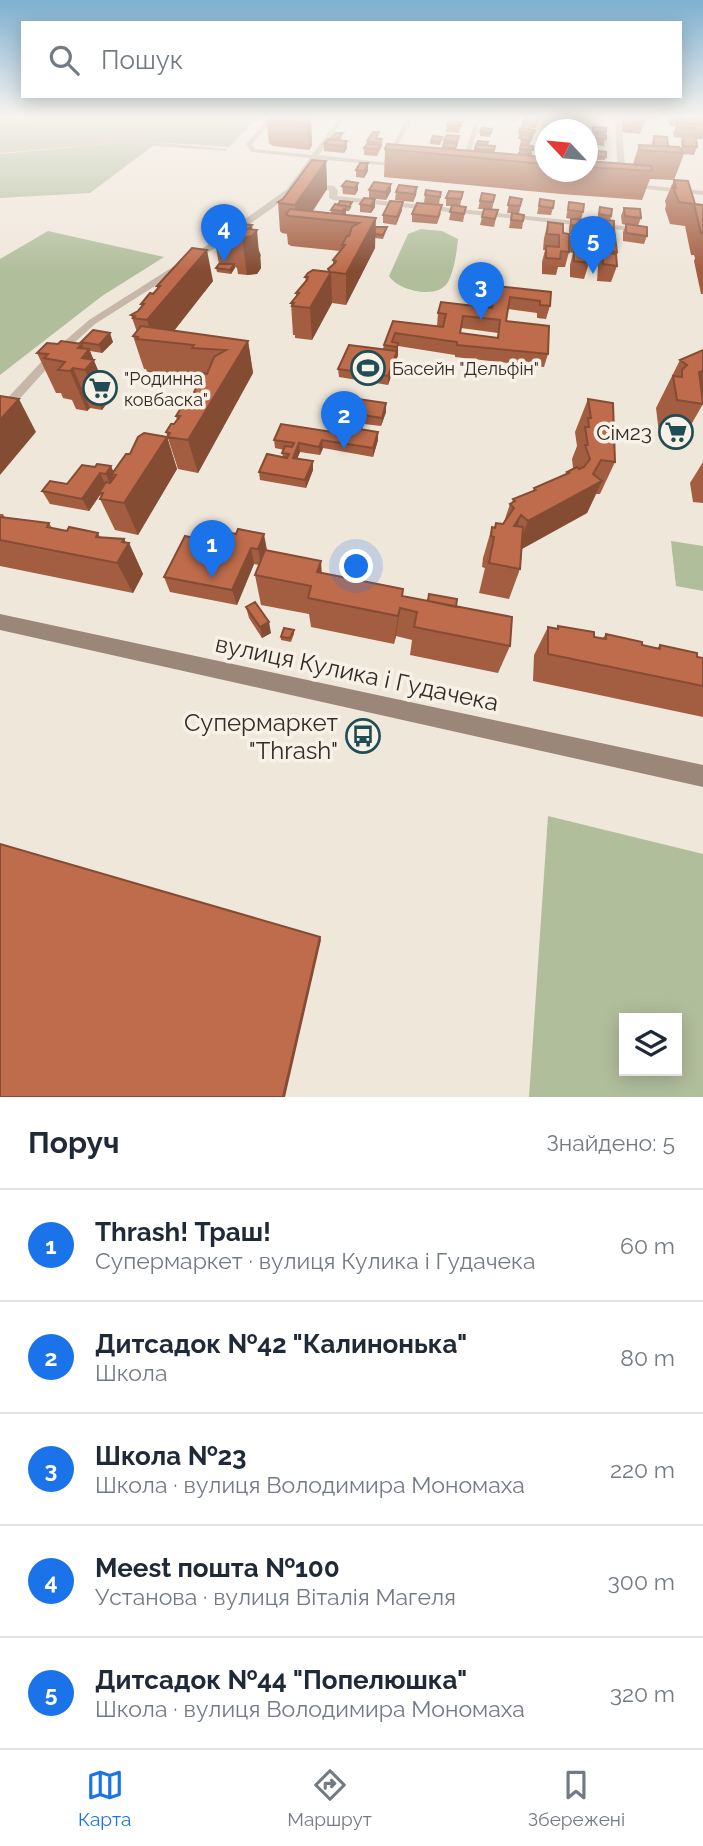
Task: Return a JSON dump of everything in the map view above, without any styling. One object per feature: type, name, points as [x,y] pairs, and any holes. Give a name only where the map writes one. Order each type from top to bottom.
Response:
[{"type":"main road","name":"вулиця Кулика і Гудачека","points":[[0,622],[703,776]]},
{"type":"street","points":[[0,413],[48,361],[92,322],[220,241],[277,201],[307,167]]},
{"type":"street","points":[[622,167],[623,185]]},
{"type":"street","points":[[449,169],[475,171]]},
{"type":"street","points":[[527,176],[535,177]]},
{"type":"street","points":[[295,183],[331,188],[334,191],[333,198],[642,230]]},
{"type":"street","points":[[610,184],[703,193]]},
{"type":"green space","points":[[0,167],[124,167],[90,193],[0,198]]},
{"type":"green space","points":[[421,229],[442,231],[458,239],[448,282],[436,291],[409,289],[389,276],[408,234]]},
{"type":"green space","points":[[48,231],[164,257],[102,296],[0,375],[0,259]]},
{"type":"green space","points":[[671,541],[703,546],[703,591],[676,586]]},
{"type":"green space","points":[[548,816],[703,854],[703,1097],[529,1097]]},
{"type":"building","points":[[307,167],[322,167],[295,205],[278,202]]},
{"type":"building","points":[[598,167],[651,167],[652,171],[598,168]]},
{"type":"building","points":[[674,180],[688,181],[695,204],[703,205],[703,233],[694,204],[679,202],[673,187],[676,188]]},
{"type":"building","points":[[346,181],[358,183],[355,188],[342,186]]},
{"type":"building","points":[[374,182],[391,184],[386,192],[369,190]]},
{"type":"building","points":[[399,185],[417,187],[414,194],[396,192]]},
{"type":"building","points":[[426,190],[441,192],[440,197],[425,195]]},
{"type":"building","points":[[449,191],[463,192],[461,199],[446,198]]},
{"type":"building","points":[[482,193],[495,195],[493,202],[480,201]]},
{"type":"building","points":[[510,197],[522,199],[520,206],[508,205]]},
{"type":"building","points":[[364,198],[375,199],[371,206],[360,204]]},
{"type":"building","points":[[540,199],[554,201],[553,208],[539,206]]},
{"type":"building","points":[[340,201],[352,202],[349,207],[338,205]]},
{"type":"building","points":[[390,201],[403,202],[397,217],[383,215]]},
{"type":"building","points":[[569,202],[584,204],[583,212],[568,210]]},
{"type":"building","points":[[417,203],[442,205],[438,217],[412,214]]},
{"type":"building","points":[[335,204],[346,206],[342,211],[331,210]]},
{"type":"building","points":[[452,205],[466,207],[464,214],[450,212]]},
{"type":"building","points":[[600,207],[612,209],[611,216],[599,214]]},
{"type":"building","points":[[624,208],[640,209],[641,218],[625,216]]},
{"type":"building","points":[[290,209],[376,218],[346,274],[331,272],[310,308],[292,306],[294,303],[291,303],[307,280],[308,277],[305,277],[313,270],[330,272],[328,269],[335,263],[333,260],[345,245],[342,245],[352,227],[359,223],[289,216],[286,214]]},
{"type":"building","points":[[484,209],[498,210],[495,219],[482,217]]},
{"type":"building","points":[[512,213],[524,215],[523,221],[511,220]]},
{"type":"building","points":[[571,219],[588,220],[588,227],[571,226]]},
{"type":"building","points":[[597,219],[614,221],[614,229],[596,230]]},
{"type":"building","points":[[217,221],[244,222],[242,224],[252,225],[248,229],[257,230],[252,236],[242,238],[232,236],[236,232],[212,226]]},
{"type":"building","points":[[548,222],[563,224],[563,233],[569,234],[569,252],[561,251],[560,259],[546,258],[546,246],[559,247],[559,235],[547,234]]},
{"type":"building","points":[[626,224],[647,227],[647,236],[626,233]]},
{"type":"building","points":[[573,225],[586,226],[586,238],[573,237]]},
{"type":"building","points":[[375,227],[387,227],[383,235],[375,234]]},
{"type":"building","points":[[599,228],[614,229],[617,252],[601,250]]},
{"type":"building","points":[[192,248],[207,250],[147,320],[133,318],[135,316],[131,315],[138,311],[150,293],[153,294],[160,286],[157,286]]},
{"type":"building","points":[[574,250],[588,251],[589,263],[574,261]]},
{"type":"building","points":[[602,252],[616,254],[617,266],[603,264]]},
{"type":"building","points":[[219,264],[234,264],[230,270],[216,268]]},
{"type":"building","points":[[488,285],[551,292],[550,306],[540,305],[540,301],[510,297],[506,321],[549,326],[548,354],[457,345],[457,342],[395,333],[392,342],[398,343],[397,347],[384,345],[393,321],[443,327],[446,314],[438,313],[441,302],[492,308],[494,295],[486,294]],"holes":[[[463,316],[500,320],[498,338],[460,333]]]},
{"type":"building","points":[[141,326],[248,341],[188,440],[167,437],[170,433],[166,432],[180,416],[176,416],[186,400],[190,400],[204,373],[207,374],[214,357],[226,350],[192,348],[194,345],[137,339],[138,337],[133,336]]},
{"type":"building","points":[[93,330],[110,333],[99,345],[81,342]]},
{"type":"building","points":[[61,341],[82,344],[78,348],[89,349],[82,358],[94,360],[85,370],[58,370],[65,362],[44,358],[48,354],[37,353],[47,343],[58,344]]},
{"type":"building","name":"Басейн \"Дельфін\"","points":[[349,345],[397,351],[388,376],[338,369]]},
{"type":"building","points":[[703,350],[703,371],[699,372],[703,404],[677,400],[673,376],[682,377],[682,370],[687,365],[680,360]]},
{"type":"building","points":[[0,396],[19,399],[0,420]]},
{"type":"building","points":[[344,397],[386,403],[382,418],[364,415],[359,429],[378,432],[373,448],[322,440],[319,447],[299,443],[293,458],[313,461],[305,480],[259,472],[267,454],[287,458],[289,454],[282,453],[285,446],[292,447],[294,443],[274,440],[281,424],[332,432],[335,425],[354,428],[355,424],[349,424],[352,416],[358,415],[338,412]]},
{"type":"building","points":[[588,399],[613,403],[615,462],[601,460],[593,474],[602,481],[528,521],[521,515],[514,526],[523,527],[520,569],[489,563],[494,537],[491,536],[492,527],[495,528],[496,523],[503,524],[514,508],[510,504],[515,501],[513,499],[536,490],[534,488],[577,467],[584,467],[590,459],[585,445],[588,445],[585,427],[589,427],[588,418],[591,418]]},
{"type":"building","points":[[144,433],[167,437],[124,503],[100,499],[103,493],[99,493],[106,482],[110,483],[116,475],[112,474],[126,454],[130,454],[138,437]]},
{"type":"building","points":[[97,464],[111,466],[106,474],[100,473],[82,499],[42,491],[50,481],[67,484],[82,465],[95,467]]},
{"type":"building","points":[[0,517],[49,523],[47,527],[67,531],[69,527],[98,533],[96,537],[124,539],[122,542],[129,543],[117,563],[0,540]]},
{"type":"building","points":[[208,528],[236,534],[238,529],[264,534],[258,549],[251,548],[232,590],[164,577],[185,536],[202,540]]},
{"type":"building","points":[[265,550],[321,561],[317,572],[403,589],[402,596],[512,617],[510,646],[414,627],[417,612],[400,608],[398,616],[308,598],[311,586],[255,575]]},
{"type":"building","points":[[429,594],[457,599],[456,607],[428,601]]},
{"type":"building","points":[[255,602],[269,622],[260,627],[246,607]]},
{"type":"building","points":[[558,626],[594,632],[594,637],[606,639],[606,634],[660,649],[660,645],[697,653],[697,657],[703,658],[703,686],[548,654],[548,627],[558,629]]},
{"type":"building","points":[[284,628],[294,630],[290,638],[281,637]]},
{"type":"building","points":[[0,844],[320,937],[283,1097],[0,1097]]},
{"type":"place","name":"Meest пошта №100","points":[[224,262]]},
{"type":"place","name":"Дитсадок №44 \"Попелюшка\"","points":[[593,274]]},
{"type":"place","name":"Школа №23","points":[[481,320]]},
{"type":"place","name":"Басейн \"Дельфін\"","points":[[368,368]]},
{"type":"place","name":"\"Родинна ковбаска\"","points":[[100,388]]},
{"type":"place","name":"Сім23","points":[[676,432]]},
{"type":"place","name":"Дитсадок №42 \"Калинонька\"","points":[[344,449]]},
{"type":"place","name":"Thrash! Траш!","points":[[212,578]]},
{"type":"place","name":"Супермаркет \"Thrash\"","points":[[363,736]]}]
